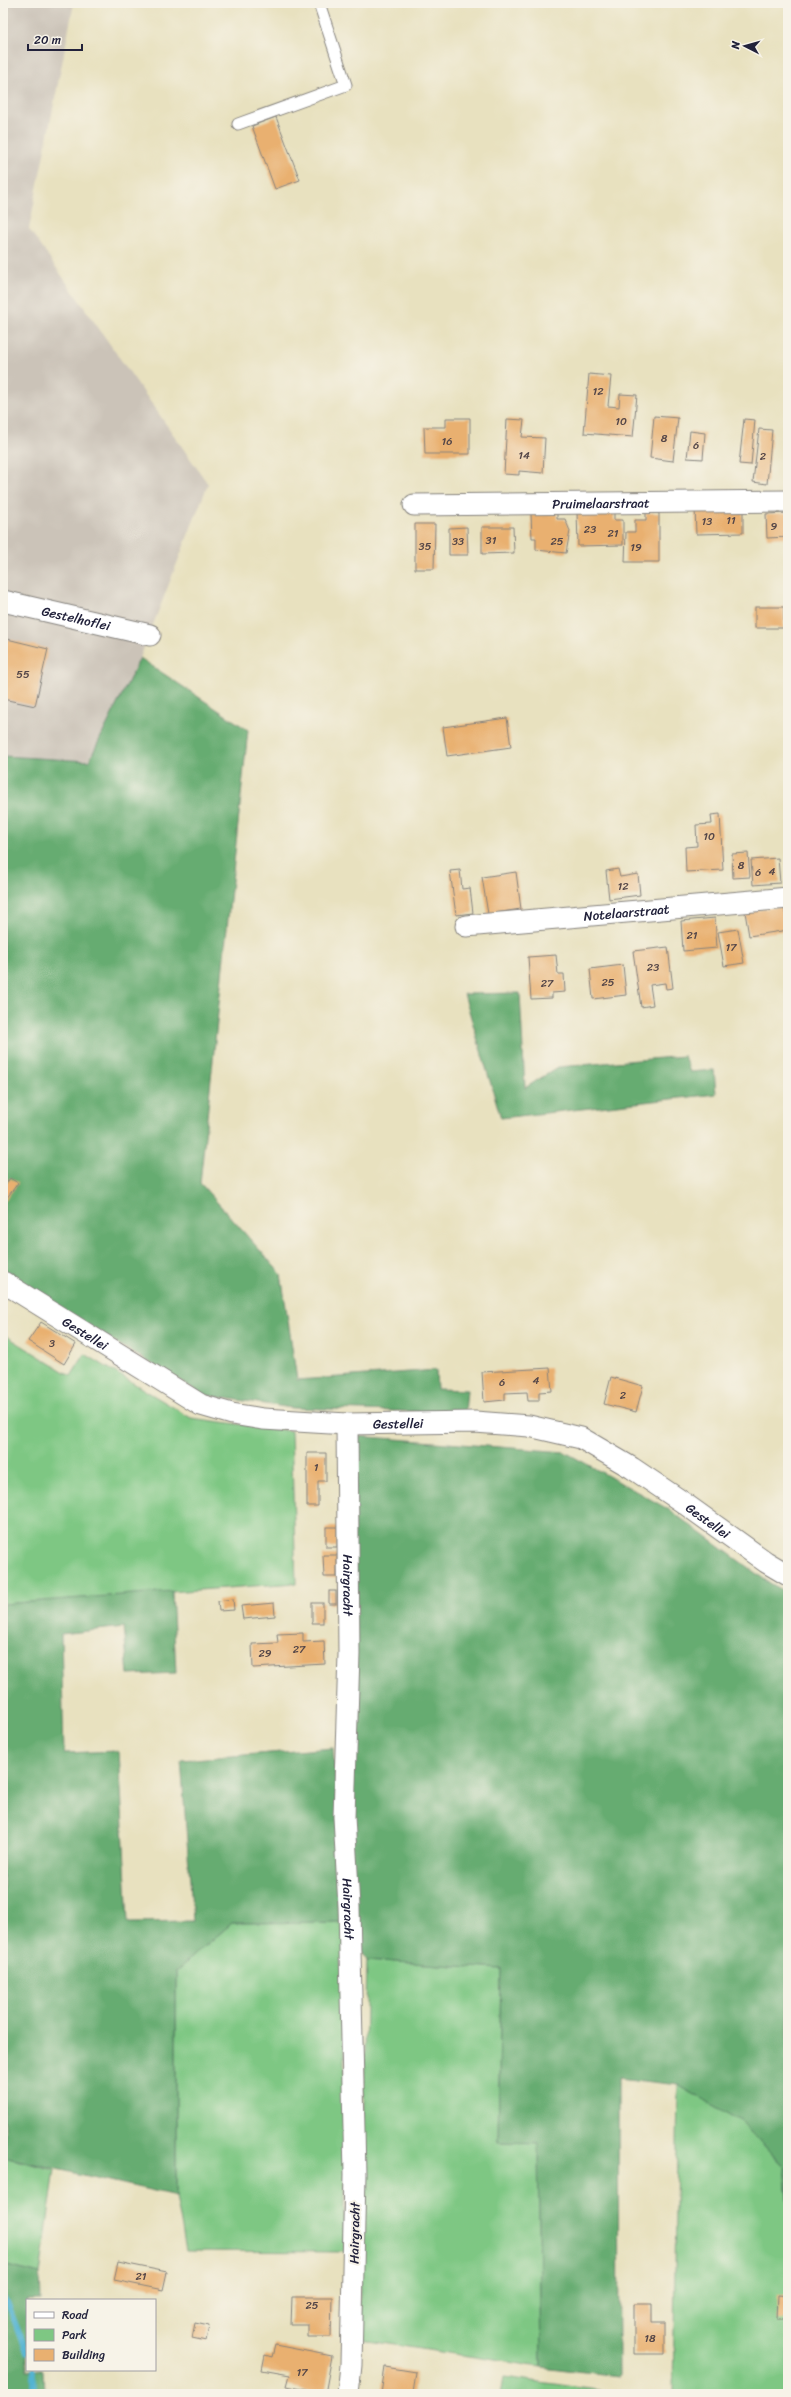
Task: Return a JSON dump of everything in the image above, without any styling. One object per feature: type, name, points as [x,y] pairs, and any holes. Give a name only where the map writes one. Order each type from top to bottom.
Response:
[{"type":"street","name":"Pruimelaarstraat","points":[[414,505],[788,501]]},
{"type":"street","name":"Gestelhoflei","points":[[3,601],[150,636]]},
{"type":"street","name":"Notelaarstraat","points":[[466,926],[788,898]]},
{"type":"street","name":"Gestellei","points":[[3,1282],[201,1405],[232,1414],[263,1419],[347,1424],[475,1422],[529,1426],[581,1438],[632,1468],[766,1562],[788,1574]]},
{"type":"street","name":"Hairgracht","points":[[347,1424],[349,1654],[344,1817],[349,1907],[355,2174],[351,2365],[348,2394]]},
{"type":"lane","points":[[238,124],[346,85],[319,3]]},
{"type":"shaded area","points":[[3,3],[74,3],[29,229],[208,484],[140,658],[89,761],[3,756]]},
{"type":"green space","points":[[140,658],[248,730],[200,1183],[281,1274],[297,1380],[436,1370],[437,1389],[467,1390],[465,1413],[292,1408],[204,1395],[3,1275],[3,756],[89,761]]},
{"type":"green space","points":[[520,993],[525,1088],[558,1067],[684,1056],[690,1072],[714,1070],[716,1094],[501,1118],[464,994]]},
{"type":"green space","points":[[3,1334],[71,1376],[85,1354],[191,1418],[291,1431],[296,1583],[3,1604]]},
{"type":"green space","points":[[356,1436],[565,1452],[668,1509],[768,1582],[788,1593],[788,2209],[784,2167],[742,2122],[678,2085],[618,2078],[619,2376],[541,2367],[538,2143],[498,2142],[501,1969],[367,1960],[345,1922],[232,1923],[176,1971],[176,2196],[4,2157],[3,1604],[172,1591],[176,1673],[128,1675],[124,1627],[61,1634],[64,1753],[119,1751],[128,1922],[193,1921],[181,1760],[333,1748],[345,1916]]},
{"type":"green space","points":[[345,1922],[345,2252],[186,2251],[176,2196],[176,1971],[232,1923]]},
{"type":"green space","points":[[367,1960],[501,1969],[498,2142],[538,2142],[541,2367],[368,2341],[359,2335]]},
{"type":"green space","points":[[678,2085],[742,2122],[784,2167],[788,2209],[788,2394],[673,2394]]},
{"type":"green space","points":[[3,2154],[4,2157],[55,2170],[40,2274],[3,2265]]},
{"type":"green space","points":[[3,2265],[40,2274],[41,2299],[26,2299],[26,2371],[43,2371],[44,2394],[3,2394]]},
{"type":"green space","points":[[504,2377],[626,2394],[501,2394]]},
{"type":"building","points":[[276,117],[300,180],[275,189],[252,126]]},
{"type":"building","points":[[589,374],[611,376],[608,406],[619,407],[620,394],[637,395],[633,437],[584,433]]},
{"type":"building","points":[[654,416],[678,418],[673,461],[650,458]]},
{"type":"building","points":[[446,418],[470,418],[470,454],[425,454],[424,427],[446,427]]},
{"type":"building","points":[[507,419],[524,420],[522,437],[545,438],[543,473],[519,471],[519,475],[504,474]]},
{"type":"building","points":[[744,419],[755,420],[751,465],[739,464]]},
{"type":"building","points":[[759,429],[772,430],[767,484],[753,482]]},
{"type":"building","points":[[690,431],[705,433],[703,459],[687,458]]},
{"type":"building","points":[[743,507],[743,533],[696,534],[695,508]]},
{"type":"building","points":[[577,512],[614,512],[614,520],[623,520],[623,545],[578,546]]},
{"type":"building","points":[[646,513],[659,513],[659,562],[625,562],[626,532],[635,532],[635,520],[646,520]]},
{"type":"building","points":[[788,513],[788,537],[767,538],[766,514]]},
{"type":"building","points":[[531,514],[557,514],[557,519],[565,519],[570,531],[566,553],[536,550],[536,538],[532,538]]},
{"type":"building","points":[[415,524],[435,524],[434,569],[415,569]]},
{"type":"building","points":[[467,527],[468,555],[449,555],[449,528]]},
{"type":"building","points":[[482,527],[513,527],[514,553],[482,554]]},
{"type":"building","points":[[755,607],[784,607],[784,628],[755,628]]},
{"type":"building","points":[[3,638],[48,649],[35,706],[3,699]]},
{"type":"building","points":[[507,718],[511,747],[447,756],[443,727]]},
{"type":"building","points":[[720,814],[723,870],[686,872],[685,847],[697,846],[696,825],[712,824],[711,815]]},
{"type":"building","points":[[748,853],[750,877],[733,878],[732,854]]},
{"type":"building","points":[[778,858],[780,883],[753,885],[751,860]]},
{"type":"building","points":[[618,869],[620,877],[638,874],[640,895],[609,899],[606,871]]},
{"type":"building","points":[[460,870],[462,889],[470,888],[473,913],[456,915],[450,871]]},
{"type":"building","points":[[516,872],[521,909],[488,914],[482,877]]},
{"type":"building","points":[[784,906],[788,930],[749,936],[745,912]]},
{"type":"building","points":[[715,918],[717,948],[683,951],[681,921]]},
{"type":"building","points":[[738,929],[744,963],[724,966],[718,932]]},
{"type":"building","points":[[668,947],[673,988],[666,989],[665,983],[650,985],[653,1005],[641,1007],[633,951]]},
{"type":"building","points":[[556,955],[558,974],[564,974],[565,992],[552,993],[552,998],[531,999],[528,957]]},
{"type":"building","points":[[623,965],[626,995],[593,999],[590,969]]},
{"type":"building","points":[[10,1178],[18,1183],[3,1203],[3,1182],[6,1184]]},
{"type":"building","points":[[41,1322],[76,1344],[64,1364],[28,1341]]},
{"type":"building","points":[[550,1368],[552,1391],[539,1392],[539,1401],[528,1401],[527,1392],[505,1393],[505,1400],[484,1402],[482,1372]]},
{"type":"building","points":[[611,1377],[643,1386],[636,1412],[604,1404]]},
{"type":"building","points":[[307,1453],[326,1453],[326,1481],[318,1481],[318,1506],[307,1506]]},
{"type":"building","points":[[326,1527],[337,1527],[337,1547],[326,1547]]},
{"type":"building","points":[[323,1555],[337,1555],[337,1577],[324,1577]]},
{"type":"building","points":[[329,1591],[336,1591],[336,1604],[329,1604]]},
{"type":"building","points":[[233,1599],[234,1610],[219,1611],[218,1601]]},
{"type":"building","points":[[274,1603],[275,1616],[243,1619],[241,1606]]},
{"type":"building","points":[[312,1603],[323,1603],[323,1623],[312,1623]]},
{"type":"building","points":[[303,1633],[303,1642],[324,1641],[325,1664],[253,1668],[252,1644],[278,1643],[277,1634]]},
{"type":"building","points":[[118,2262],[167,2272],[163,2290],[114,2280]]},
{"type":"building","points":[[778,2295],[788,2296],[788,2319],[777,2319]]},
{"type":"building","points":[[292,2297],[332,2297],[331,2337],[308,2337],[308,2325],[291,2325]]},
{"type":"building","points":[[634,2304],[652,2304],[652,2322],[665,2322],[665,2354],[634,2354]]},
{"type":"building","points":[[195,2323],[209,2326],[206,2341],[192,2338]]},
{"type":"building","points":[[275,2345],[332,2356],[325,2394],[287,2386],[290,2375],[262,2370],[265,2355],[272,2357]]},
{"type":"building","points":[[385,2367],[416,2372],[413,2394],[381,2394]]},
{"type":"waterway","points":[[3,2299],[8,2304],[26,2349]]},
{"type":"waterway","points":[[34,2371],[34,2394]]}]
